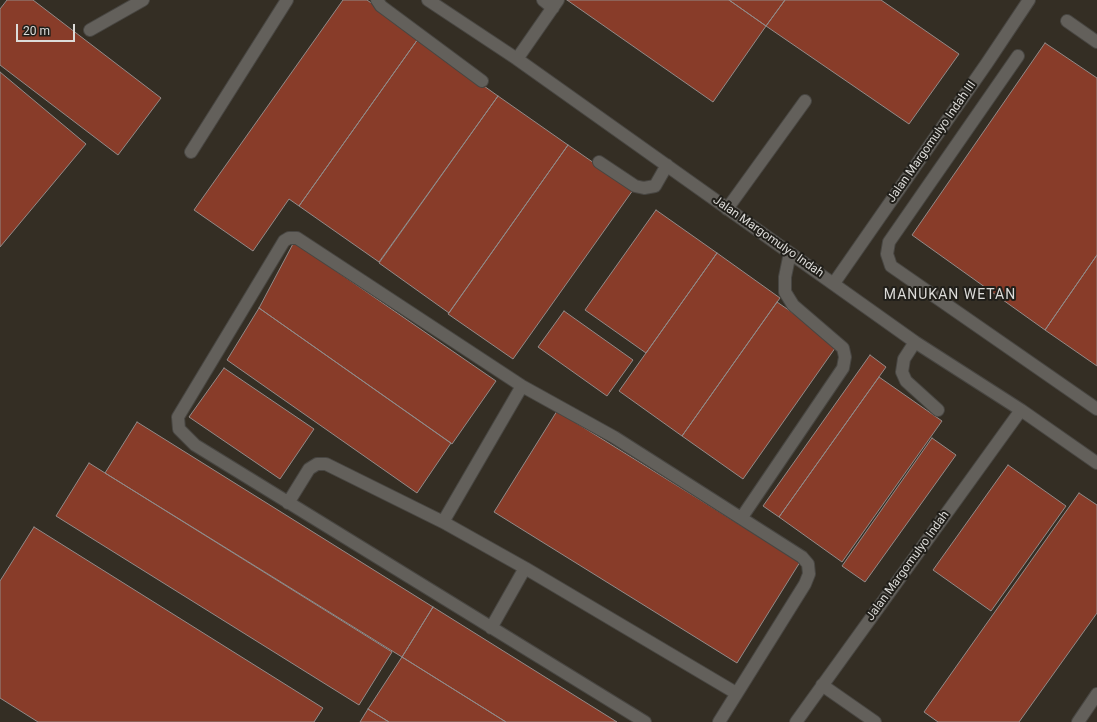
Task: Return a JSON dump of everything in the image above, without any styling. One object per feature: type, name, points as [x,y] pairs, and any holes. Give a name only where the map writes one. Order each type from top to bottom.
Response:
[{"type":"street","points":[[90,30],[143,0]]},
{"type":"street","points":[[191,152],[287,0]]},
{"type":"street","points":[[377,0],[381,6],[482,81]]},
{"type":"street","name":"Jalan Margomulyo Indah","points":[[428,0],[443,4],[517,59],[915,342],[1021,410],[1097,464]]},
{"type":"street","points":[[517,59],[555,4],[543,0]]},
{"type":"street","name":"Jalan Margomulyo Indah III","points":[[834,283],[1029,0]]},
{"type":"street","points":[[1067,21],[1097,42]]},
{"type":"street","points":[[1018,56],[889,242],[887,254],[891,266],[1097,409]]},
{"type":"street","points":[[727,209],[805,101]]},
{"type":"street","points":[[599,162],[635,186],[644,188],[655,186],[667,165]]},
{"type":"street","points":[[645,722],[195,446],[179,429],[178,416],[284,241],[289,238],[297,238],[522,386],[614,437],[742,517],[802,557],[808,564],[809,574],[805,584],[719,722]]},
{"type":"street","points":[[742,517],[843,368],[845,357],[843,348],[793,305],[785,292],[785,277],[790,253]]},
{"type":"street","points":[[915,342],[904,359],[902,372],[906,381],[938,410]]},
{"type":"street","points":[[443,522],[522,386]]},
{"type":"street","name":"Jalan Margomulyo Indah","points":[[796,722],[1021,410]]},
{"type":"street","points":[[288,503],[309,469],[317,464],[326,464],[443,522],[525,568],[736,693]]},
{"type":"street","points":[[491,628],[525,568]]},
{"type":"street","points":[[822,685],[875,722]]},
{"type":"street","points":[[1078,722],[1097,694]]},
{"type":"shaded area","points":[[0,0],[1097,0],[1097,722],[0,722]]},
{"type":"building","points":[[7,0],[33,0],[161,98],[118,155],[0,65],[0,9]]},
{"type":"building","points":[[343,0],[367,0],[409,30],[418,39],[299,206],[289,199],[253,251],[194,210]]},
{"type":"building","points":[[567,0],[729,0],[766,26],[713,102]]},
{"type":"building","points":[[729,0],[785,0],[766,26]]},
{"type":"building","points":[[785,0],[881,0],[959,54],[909,124],[766,26]]},
{"type":"building","points":[[418,39],[498,96],[379,262],[299,206]]},
{"type":"building","points":[[1045,43],[1097,78],[1097,255],[1045,330],[912,235]]},
{"type":"building","points":[[0,72],[86,144],[0,247]]},
{"type":"building","points":[[498,96],[568,145],[449,313],[379,263]]},
{"type":"building","points":[[568,145],[633,190],[513,359],[448,314]]},
{"type":"building","points":[[656,210],[717,253],[646,353],[585,310]]},
{"type":"building","points":[[294,242],[496,381],[452,444],[259,308]]},
{"type":"building","points":[[717,253],[780,298],[682,436],[619,391]]},
{"type":"building","points":[[1097,255],[1097,366],[1045,330]]},
{"type":"building","points":[[777,302],[838,344],[743,479],[682,436]]},
{"type":"building","points":[[259,308],[451,443],[417,493],[227,360]]},
{"type":"building","points":[[564,311],[633,360],[607,396],[538,347]]},
{"type":"building","points":[[870,355],[886,367],[779,517],[763,506]]},
{"type":"building","points":[[224,368],[314,429],[280,479],[189,417]]},
{"type":"building","points":[[879,377],[942,421],[842,562],[779,517]]},
{"type":"building","points":[[557,411],[800,562],[737,663],[494,512]]},
{"type":"building","points":[[137,422],[433,607],[402,657],[105,473]]},
{"type":"building","points":[[932,438],[956,455],[865,582],[842,566]]},
{"type":"building","points":[[89,463],[392,652],[359,705],[56,516]]},
{"type":"building","points":[[1008,465],[1066,506],[991,611],[933,570]]},
{"type":"building","points":[[1079,493],[1097,505],[1097,613],[1019,722],[938,722],[924,712]]},
{"type":"building","points":[[34,527],[323,708],[314,722],[38,722],[0,698],[0,581]]},
{"type":"building","points":[[433,607],[617,722],[506,722],[402,657]]},
{"type":"building","points":[[402,657],[506,722],[389,722],[368,709]]},
{"type":"building","points":[[368,709],[389,722],[360,722]]},
{"type":"district","name":"MANUKAN WETAN","points":[[950,295]]}]
